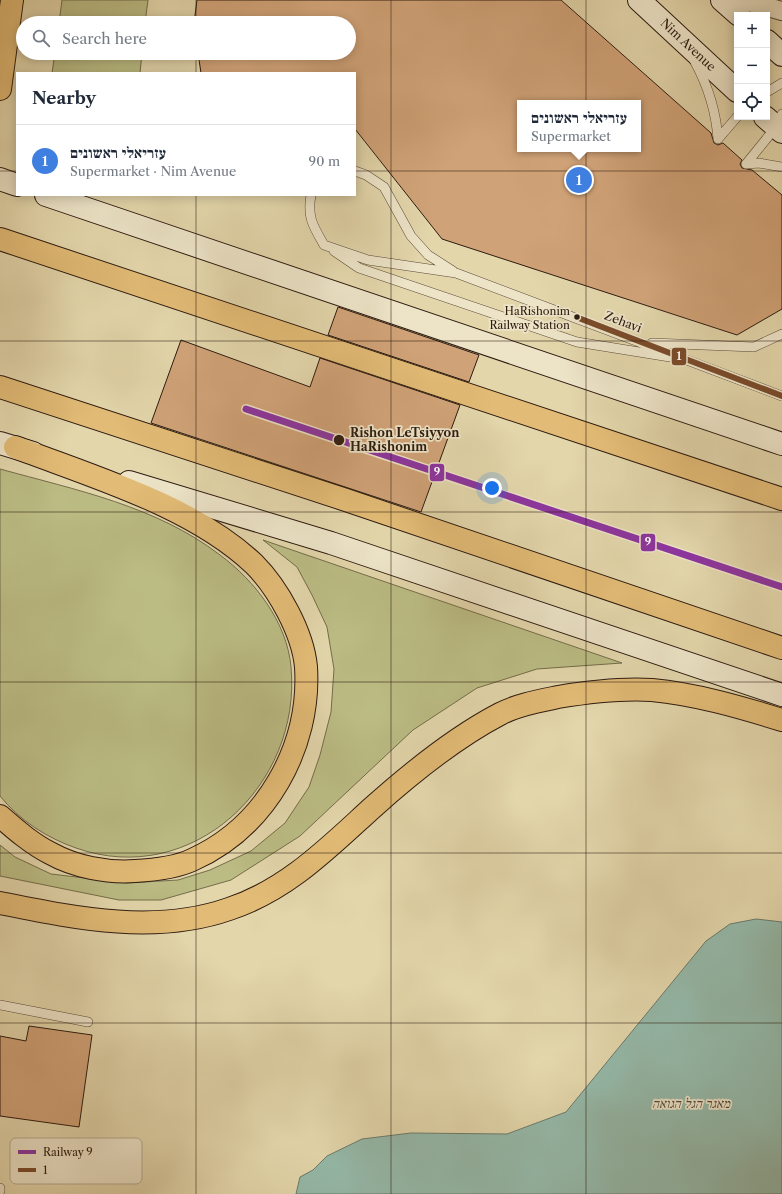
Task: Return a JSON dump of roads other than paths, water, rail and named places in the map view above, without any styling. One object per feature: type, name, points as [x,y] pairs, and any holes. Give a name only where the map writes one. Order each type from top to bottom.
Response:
[{"type":"main road","points":[[0,89],[12,0]]},
{"type":"main road","name":"Nim Avenue","points":[[639,0],[734,88]]},
{"type":"main road","points":[[722,0],[735,12]]},
{"type":"main road","points":[[770,44],[782,55]]},
{"type":"main road","points":[[0,179],[16,185]]},
{"type":"main road","points":[[49,196],[782,444]]},
{"type":"main road","points":[[0,239],[782,499]]},
{"type":"main road","points":[[0,387],[346,500],[782,648]]},
{"type":"main road","points":[[8,445],[331,544],[782,696]]},
{"type":"main road","points":[[0,816],[22,836],[51,854],[84,866],[119,872],[157,870],[190,861],[223,844],[259,810],[279,781],[295,745],[304,714],[306,665],[300,641],[292,620],[272,586],[254,565],[229,544],[206,528],[127,489],[8,445]]},
{"type":"main road","points":[[0,903],[68,917],[114,922],[152,922],[192,918],[229,910],[266,894],[296,875],[326,851],[373,807],[454,741],[502,713],[538,701],[578,694],[652,690],[693,697],[782,720]]},
{"type":"street","points":[[742,0],[782,11]]},
{"type":"lane","points":[[679,36],[702,75],[716,121],[718,139],[734,120]]},
{"type":"lane","points":[[770,90],[782,83]]},
{"type":"lane","points":[[776,123],[746,164],[759,162],[782,167]]},
{"type":"lane","points":[[356,172],[384,187],[411,236],[428,255],[456,273]]},
{"type":"lane","points":[[311,196],[309,205],[311,221],[324,244],[359,268],[577,342],[689,360]]},
{"type":"lane","points":[[324,244],[368,260],[456,273]]},
{"type":"lane","name":"Zehavi","points":[[456,273],[645,343],[782,396]]},
{"type":"lane","points":[[645,343],[754,347],[782,334]]},
{"type":"lane","points":[[0,1006],[88,1022]]},
{"type":"water","name":"מאגר הגל הגואה","points":[[756,919],[782,922],[782,1194],[296,1194],[300,1177],[313,1170],[327,1156],[362,1139],[411,1133],[507,1134],[566,1112],[706,941],[730,924]]},
{"type":"rail line","name":"9","points":[[246,409],[782,587]]},
{"type":"place","name":"עזריאלי ראשונים","points":[[579,180]]},
{"type":"place","name":"HaRishonim Railway Station","points":[[577,317]]},
{"type":"place","name":"Rishon LeTsiyyon HaRishonim","points":[[339,440]]}]
